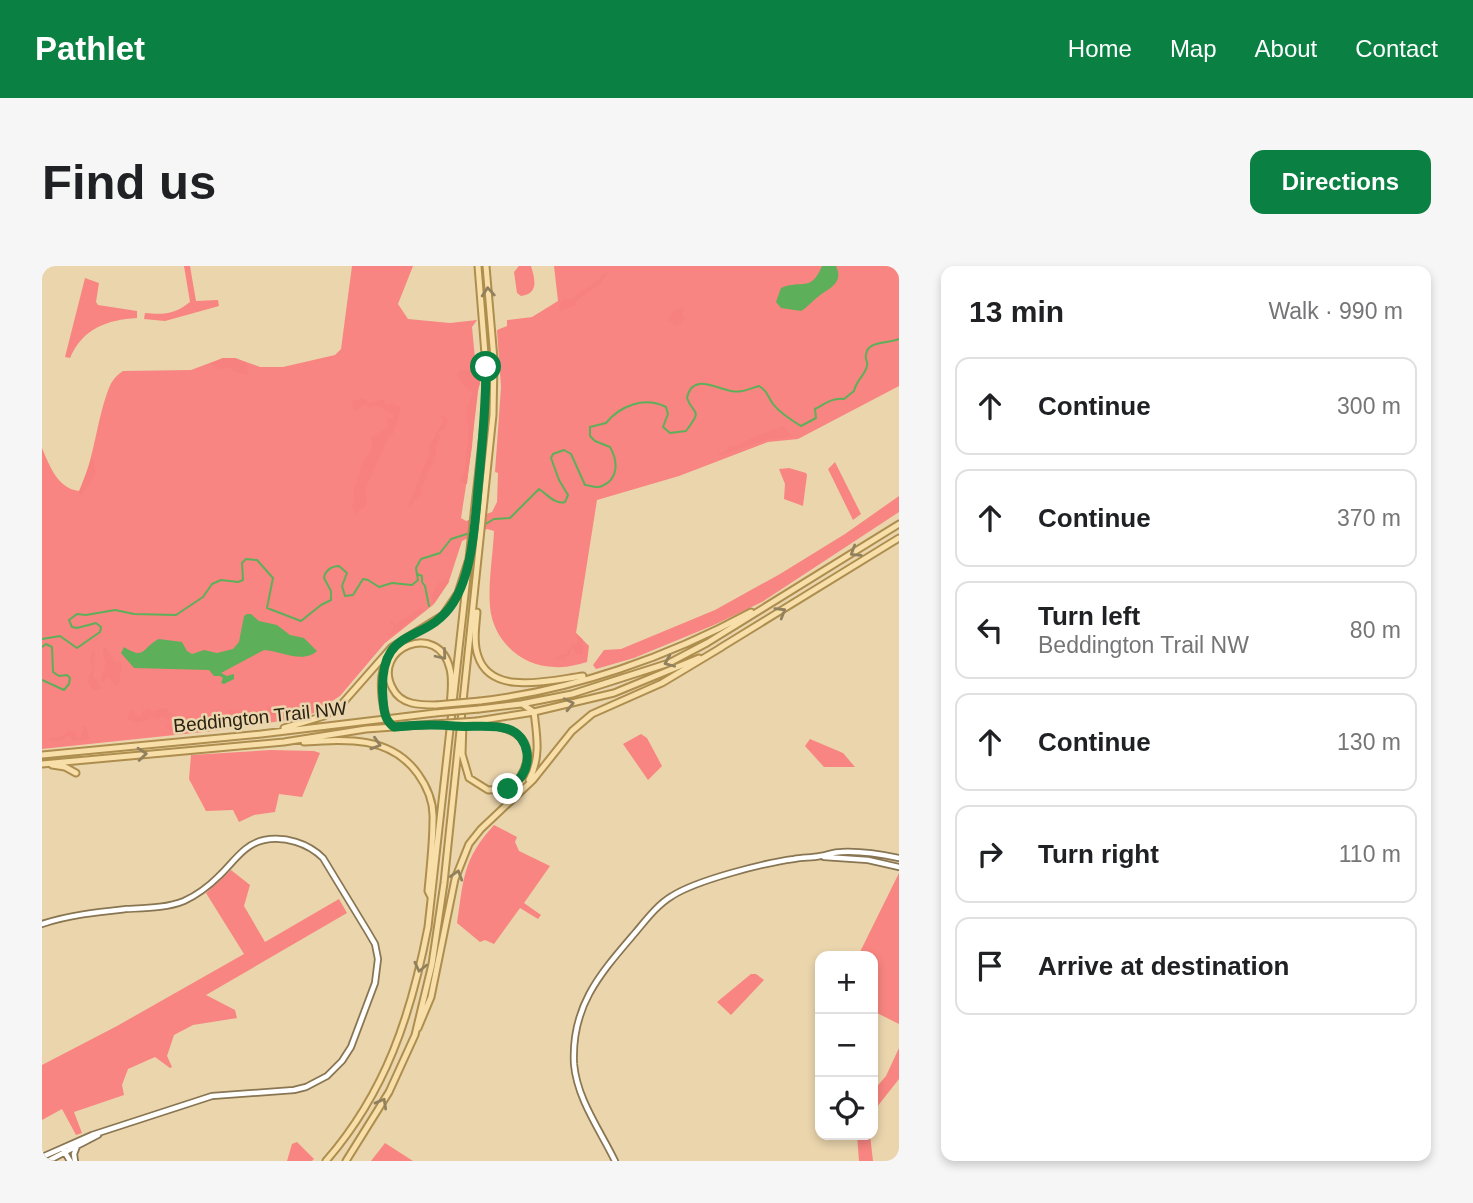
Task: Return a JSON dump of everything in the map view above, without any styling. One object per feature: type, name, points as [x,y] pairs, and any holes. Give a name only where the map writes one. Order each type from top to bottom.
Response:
[{"type":"main road","points":[[326,1161],[360,1116],[396,1048],[416,987],[432,899],[472,547],[486,395],[478,266]]},
{"type":"main road","points":[[415,1035],[439,921],[485,507],[495,385],[486,266]]},
{"type":"main road","name":"Beddington Trail NW","points":[[42,755],[521,704],[593,689],[669,663],[707,643],[898,524]]},
{"type":"main road","name":"Beddington Trail NW","points":[[42,764],[284,742],[394,727],[477,723],[572,704],[633,687],[722,647],[899,538]]},
{"type":"main road","points":[[267,733],[324,716],[340,706],[387,651],[433,622],[452,604],[458,593],[472,547]]},
{"type":"main road","points":[[446,769],[452,682],[450,666],[442,651],[431,644],[424,642],[405,645],[397,652],[388,670],[391,686],[397,695],[417,705],[436,705],[480,701],[544,690],[667,653],[713,633],[812,578]]},
{"type":"main road","points":[[475,602],[475,646],[478,658],[492,676],[517,682],[551,680],[617,669]]},
{"type":"main road","points":[[394,727],[386,718],[383,673],[387,659],[397,644]]},
{"type":"main road","points":[[346,1161],[389,1092],[431,997],[455,879],[469,844],[481,829],[533,780],[572,731],[592,714],[662,682],[722,647]]},
{"type":"main road","points":[[518,794],[530,778],[538,753],[534,712],[521,704]]},
{"type":"main road","points":[[461,717],[464,729],[462,754],[469,778],[488,790],[508,789],[523,775],[527,758],[525,745],[518,735],[504,728],[477,723]]},
{"type":"main road","points":[[284,742],[341,740],[372,743],[395,752],[414,768],[424,782],[434,819],[428,891],[432,899]]},
{"type":"main road","points":[[42,764],[65,766],[76,773]]},
{"type":"street","points":[[42,923],[68,916],[183,901],[213,882],[246,848],[261,841],[278,839],[305,846],[323,858],[375,944],[378,971],[351,1047],[327,1076],[294,1090],[212,1096],[108,1130],[48,1161]]},
{"type":"street","points":[[819,857],[838,852],[868,852],[899,858]]},
{"type":"street","points":[[615,1161],[579,1088],[575,1067],[575,1034],[581,1012],[600,974],[660,905],[672,895],[712,880],[794,858],[868,860],[899,867]]},
{"type":"street","points":[[42,1157],[60,1153],[108,1130]]},
{"type":"street","points":[[75,1161],[77,1146]]},
{"type":"street","points":[[60,1153],[70,1161]]},
{"type":"shaded area","points":[[184,266],[190,266],[196,301],[218,300],[219,306],[165,321],[144,319],[145,313],[169,313],[190,302]]},
{"type":"shaded area","points":[[352,266],[413,266],[398,304],[408,319],[450,323],[477,320],[472,327],[480,384],[476,395],[472,447],[461,518],[466,521],[492,512],[497,502],[498,473],[495,472],[501,387],[497,330],[507,326],[507,320],[532,317],[558,301],[554,266],[899,266],[899,386],[798,439],[768,442],[679,476],[597,500],[576,633],[589,646],[587,662],[563,667],[543,666],[520,657],[503,640],[492,619],[490,607],[494,531],[487,529],[462,541],[449,581],[433,605],[385,643],[340,696],[314,713],[294,719],[213,731],[42,749],[42,448],[51,469],[60,481],[79,491],[89,466],[109,388],[123,371],[191,370],[223,358],[235,358],[260,367],[283,367],[335,355],[341,349]]},
{"type":"shaded area","points":[[519,266],[531,266],[534,285],[527,295],[521,296],[517,293],[514,272]]},
{"type":"shaded area","points":[[822,266],[836,266],[838,277],[835,284],[801,311],[781,308],[776,302],[781,288],[814,280]]},
{"type":"shaded area","points":[[605,272],[608,273],[601,283],[576,301],[576,305],[560,311],[559,306],[565,298],[568,301]]},
{"type":"shaded area","points":[[85,278],[99,283],[96,302],[98,305],[137,311],[137,318],[97,327],[82,339],[70,358],[65,357]]},
{"type":"shaded area","points":[[684,307],[682,315],[685,317],[682,322],[676,326],[668,321],[672,312]]},
{"type":"shaded area","points":[[223,358],[235,358],[247,363],[248,375],[233,371],[232,367],[220,369],[210,364]]},
{"type":"shaded area","points":[[459,370],[469,370],[480,375],[467,484],[460,481],[465,469],[469,427],[467,410],[473,393],[463,385],[457,375]]},
{"type":"shaded area","points":[[363,398],[369,403],[384,399],[385,405],[393,402],[401,408],[393,434],[388,438],[365,490],[367,504],[356,514],[352,507],[355,498],[353,494],[363,461],[372,448],[371,437],[389,427],[387,417],[391,419],[395,416],[379,406],[363,405],[356,411],[352,408],[353,401]]},
{"type":"shaded area","points":[[440,416],[446,417],[448,422],[438,433],[440,437],[436,445],[436,457],[425,476],[429,480],[425,479],[424,484],[420,485],[422,493],[411,508],[408,506],[428,459],[430,444],[444,421]]},
{"type":"shaded area","points":[[783,426],[792,437],[766,440],[718,456],[729,447],[740,445]]},
{"type":"shaded area","points":[[92,458],[95,465],[94,476],[81,496],[79,492]]},
{"type":"shaded area","points":[[835,462],[861,514],[853,520],[828,469]]},
{"type":"shaded area","points":[[789,468],[807,475],[803,506],[784,499],[785,484],[779,469]]},
{"type":"shaded area","points":[[899,496],[899,512],[762,602],[634,658],[596,669],[593,665],[604,650],[621,649],[715,610],[845,534]]},
{"type":"shaded area","points":[[448,579],[449,582],[434,604],[431,597],[438,583]]},
{"type":"shaded area","points":[[420,608],[424,610],[388,636],[394,626],[390,624],[391,620],[396,624]]},
{"type":"shaded area","points":[[247,614],[259,621],[277,625],[290,635],[304,638],[317,651],[298,657],[264,650],[221,673],[227,676],[234,674],[234,679],[224,684],[221,683],[223,678],[214,676],[209,670],[134,668],[121,653],[124,647],[140,653],[159,639],[182,642],[192,654],[204,650],[217,653],[233,649],[239,642],[244,616]]},
{"type":"shaded area","points":[[576,633],[583,640],[583,654],[576,654],[572,647],[570,654],[563,660],[554,659],[567,654],[572,644],[578,643]]},
{"type":"shaded area","points":[[104,646],[114,662],[120,661],[122,665],[118,686],[113,684],[110,678],[106,678],[104,683],[100,681],[106,662],[103,656]]},
{"type":"shaded area","points":[[95,650],[93,677],[101,689],[92,690],[88,681],[92,668],[90,657]]},
{"type":"shaded area","points":[[266,705],[276,709],[279,715],[245,715],[242,720],[230,722],[227,709],[263,712],[268,711]]},
{"type":"shaded area","points":[[149,708],[152,712],[163,708],[169,710],[176,715],[175,719],[168,720],[161,715],[158,722],[154,718],[135,723],[127,718],[131,710],[135,715],[142,716],[142,711]]},
{"type":"shaded area","points":[[223,713],[212,727],[199,722],[199,728],[192,724],[190,730],[177,727],[171,731],[166,726],[167,723],[172,726],[187,719],[189,715],[194,720]]},
{"type":"shaded area","points":[[84,726],[89,739],[72,741],[70,735],[61,741],[48,740],[52,737],[60,738],[70,730],[76,732],[75,737],[81,738]]},
{"type":"shaded area","points":[[641,734],[647,738],[662,766],[648,780],[623,744]]},
{"type":"shaded area","points":[[810,739],[843,753],[855,767],[824,767],[805,746]]},
{"type":"shaded area","points":[[271,750],[320,753],[302,797],[279,794],[275,812],[254,815],[239,822],[233,810],[206,811],[189,779],[191,755]]},
{"type":"shaded area","points":[[494,825],[517,837],[515,842],[519,851],[550,866],[524,903],[541,915],[538,919],[520,908],[494,944],[485,940],[480,942],[457,923],[463,882],[470,860]]},
{"type":"shaded area","points":[[231,870],[250,885],[244,906],[265,942],[339,899],[347,913],[206,995],[235,1010],[237,1018],[193,1025],[174,1035],[167,1056],[172,1067],[170,1068],[155,1057],[128,1069],[122,1085],[124,1095],[74,1112],[82,1133],[76,1135],[62,1109],[42,1120],[42,1065],[244,954],[206,893]]},
{"type":"shaded area","points":[[899,873],[899,1024],[878,1014],[878,951],[860,951]]},
{"type":"shaded area","points":[[751,974],[764,980],[731,1015],[717,1002]]},
{"type":"shaded area","points":[[899,1048],[899,1079],[878,1106],[878,1085],[886,1076]]},
{"type":"shaded area","points":[[857,1140],[871,1140],[873,1161],[859,1161]]},
{"type":"shaded area","points":[[297,1142],[314,1159],[312,1161],[287,1161],[292,1144]]},
{"type":"shaded area","points":[[385,1143],[413,1161],[371,1161]]},
{"type":"waterway","points":[[484,525],[494,519],[510,518],[539,489],[554,501],[565,502],[568,495],[551,458],[553,454],[564,450],[571,454],[585,485],[598,487],[608,483],[614,474],[615,458],[610,447],[590,436],[590,427],[606,423],[625,408],[649,402],[666,407],[668,414],[663,427],[670,433],[686,431],[696,415],[687,398],[694,386],[705,384],[735,391],[759,386],[779,410],[801,426],[816,418],[815,409],[832,400],[844,399],[854,391],[866,369],[866,355],[870,347],[899,339]]},
{"type":"waterway","points":[[42,639],[60,636],[77,648],[100,632],[101,627],[96,623],[72,627],[69,620],[77,614],[115,610],[134,614],[176,615],[203,597],[212,584],[221,580],[243,580],[242,563],[246,559],[257,560],[273,578],[267,608],[301,621],[331,600],[331,591],[324,578],[331,568],[339,566],[347,573],[342,586],[345,596],[353,595],[363,579],[379,587],[392,583],[412,585],[418,580],[416,568],[421,559],[440,553],[451,539],[470,533]]},
{"type":"waterway","points":[[417,574],[422,576],[429,606]]},
{"type":"waterway","points":[[42,647],[46,644],[52,647],[53,672],[70,678],[64,690],[42,680]]},
{"type":"route","points":[[486,367],[485,415],[472,547],[458,593],[443,615],[397,644],[384,666],[382,685],[386,718],[394,727],[445,723],[453,726],[477,724],[498,726],[518,735],[525,745],[526,764],[519,781],[508,789]]}]
